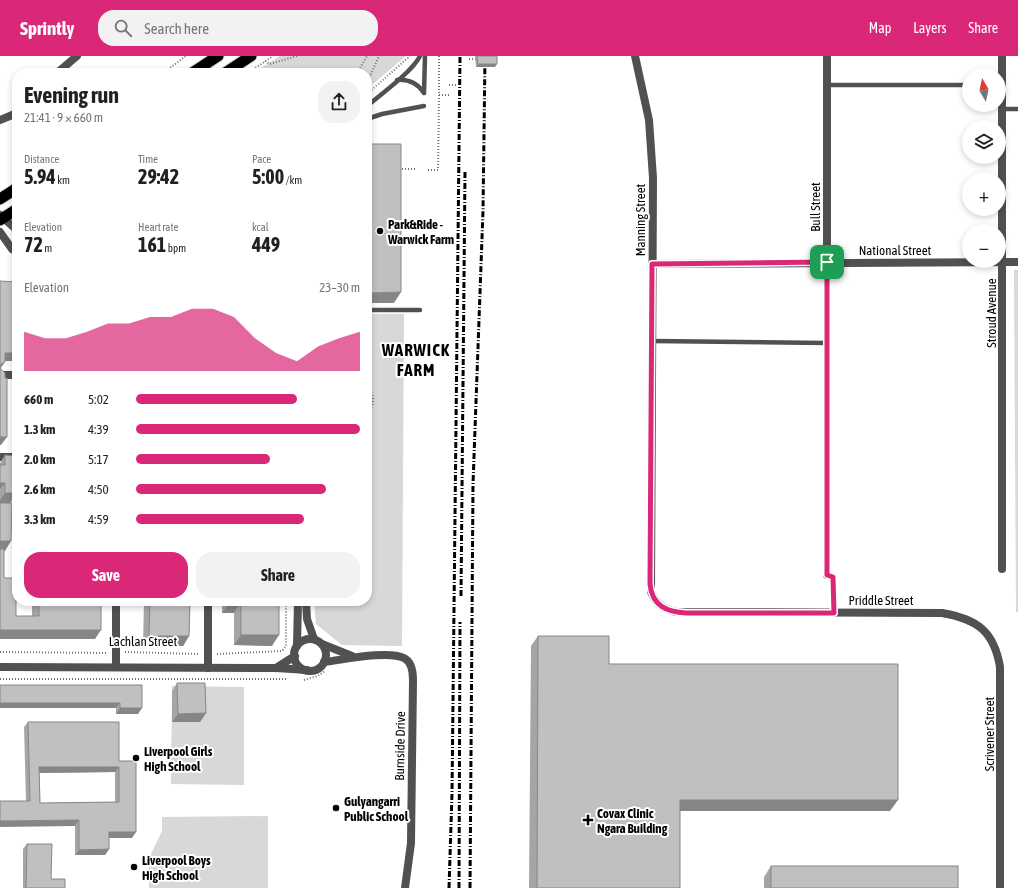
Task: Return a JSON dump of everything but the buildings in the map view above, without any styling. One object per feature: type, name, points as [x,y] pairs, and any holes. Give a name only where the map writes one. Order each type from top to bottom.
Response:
[{"type":"highway","points":[[200,68],[218,56]]},
{"type":"highway","points":[[233,68],[251,56]]},
{"type":"highway","points":[[0,199],[12,191]]},
{"type":"highway","points":[[1,218],[12,212]]},
{"type":"street","points":[[63,68],[76,56]]},
{"type":"street","name":"Manning Street","points":[[635,56],[648,113],[652,151],[651,592],[659,605],[666,610],[676,612]]},
{"type":"street","name":"Bull Street","points":[[827,56],[827,575]]},
{"type":"street","name":"Stroud Avenue","points":[[1002,56],[1002,68]]},
{"type":"street","name":"Stroud Avenue","points":[[1002,112],[1003,224]]},
{"type":"street","points":[[0,120],[12,115]]},
{"type":"street","points":[[1,218],[12,226]]},
{"type":"street","points":[[0,232],[12,249]]},
{"type":"street","name":"National Street","points":[[652,264],[962,262]]},
{"type":"street","name":"National Street","points":[[1006,262],[1018,262]]},
{"type":"street","name":"Stroud Avenue","points":[[1002,569],[1003,268]]},
{"type":"street","points":[[0,375],[12,375]]},
{"type":"street","points":[[0,457],[12,457]]},
{"type":"street","points":[[116,606],[116,667]]},
{"type":"street","points":[[208,606],[208,668]]},
{"type":"street","points":[[297,646],[305,640],[314,639],[322,644],[326,653],[324,662],[317,669],[307,670],[299,666],[295,656],[297,646],[298,606]]},
{"type":"street","points":[[306,606],[307,619],[314,639]]},
{"type":"street","name":"Priddle Street","points":[[676,612],[942,613]]},
{"type":"street","name":"Scrivener Street","points":[[942,613],[971,620],[984,630],[992,640],[998,653],[1001,681],[1000,888]]},
{"type":"street","name":"Burnside Drive","points":[[322,644],[336,651],[353,656]]},
{"type":"street","points":[[276,668],[295,656]]},
{"type":"street","name":"Burnside Drive","points":[[324,662],[353,656],[398,656],[404,658],[411,666],[413,680],[411,843],[405,888]]},
{"type":"street","name":"Lachlan Street","points":[[0,667],[276,668],[307,670]]},
{"type":"lane","points":[[372,102],[418,61],[420,56]]},
{"type":"lane","points":[[398,80],[412,82],[424,93],[425,56]]},
{"type":"lane","points":[[826,85],[962,85]]},
{"type":"lane","points":[[372,117],[424,106]]},
{"type":"lane","points":[[1006,109],[1018,109]]},
{"type":"lane","points":[[372,310],[420,310]]},
{"type":"lane","points":[[652,341],[827,343]]},
{"type":"path","points":[[170,68],[186,56]]},
{"type":"path","points":[[255,68],[272,56]]},
{"type":"path","points":[[265,61],[270,64],[297,56]]},
{"type":"path","points":[[360,68],[367,56]]},
{"type":"path","points":[[372,72],[379,56]]},
{"type":"path","points":[[372,90],[410,56]]},
{"type":"path","points":[[428,170],[438,170],[439,56]]},
{"type":"path","points":[[469,59],[477,59],[478,64],[478,56]]},
{"type":"path","points":[[449,85],[458,85]]},
{"type":"path","points":[[439,95],[449,95]]},
{"type":"path","points":[[394,169],[417,169]]},
{"type":"path","points":[[827,575],[833,577],[834,613]]},
{"type":"path","name":"Lachlan Street","points":[[0,652],[208,654],[278,652],[284,649],[286,606]]},
{"type":"path","points":[[0,679],[284,679]]},
{"type":"shaded area","points":[[280,56],[406,56],[372,85],[372,68],[261,68]]},
{"type":"shaded area","points":[[1014,270],[1018,270],[1018,612],[1016,612]]},
{"type":"shaded area","points":[[372,314],[404,314],[402,646],[342,645],[316,624],[314,606],[372,606]]},
{"type":"shaded area","points":[[172,686],[244,687],[244,785],[171,784]]},
{"type":"shaded area","points":[[268,816],[268,888],[149,888],[149,858],[162,831],[162,817]]},
{"type":"railway","points":[[449,888],[452,794],[460,56]]},
{"type":"railway","points":[[470,888],[473,484],[483,211],[485,56]]},
{"type":"railway","points":[[461,596],[465,172]]},
{"type":"railway","points":[[459,888],[460,622]]},
{"type":"place","name":"Park&Ride - Warwick Farm","points":[[380,231]]},
{"type":"place","name":"Liverpool Girls High School","points":[[136,758]]},
{"type":"place","name":"Gulyangarri Public School","points":[[336,808]]},
{"type":"place","name":"Covax Clinic Ngara Building","points":[[588,820]]},
{"type":"place","name":"Liverpool Boys High School","points":[[134,867]]},
{"type":"district","name":"WARWICK FARM","points":[[416,360]]},
{"type":"route","points":[[827,262],[827,575],[833,577],[834,613],[686,613],[666,610],[654,599],[650,584],[652,264],[827,262]]}]
